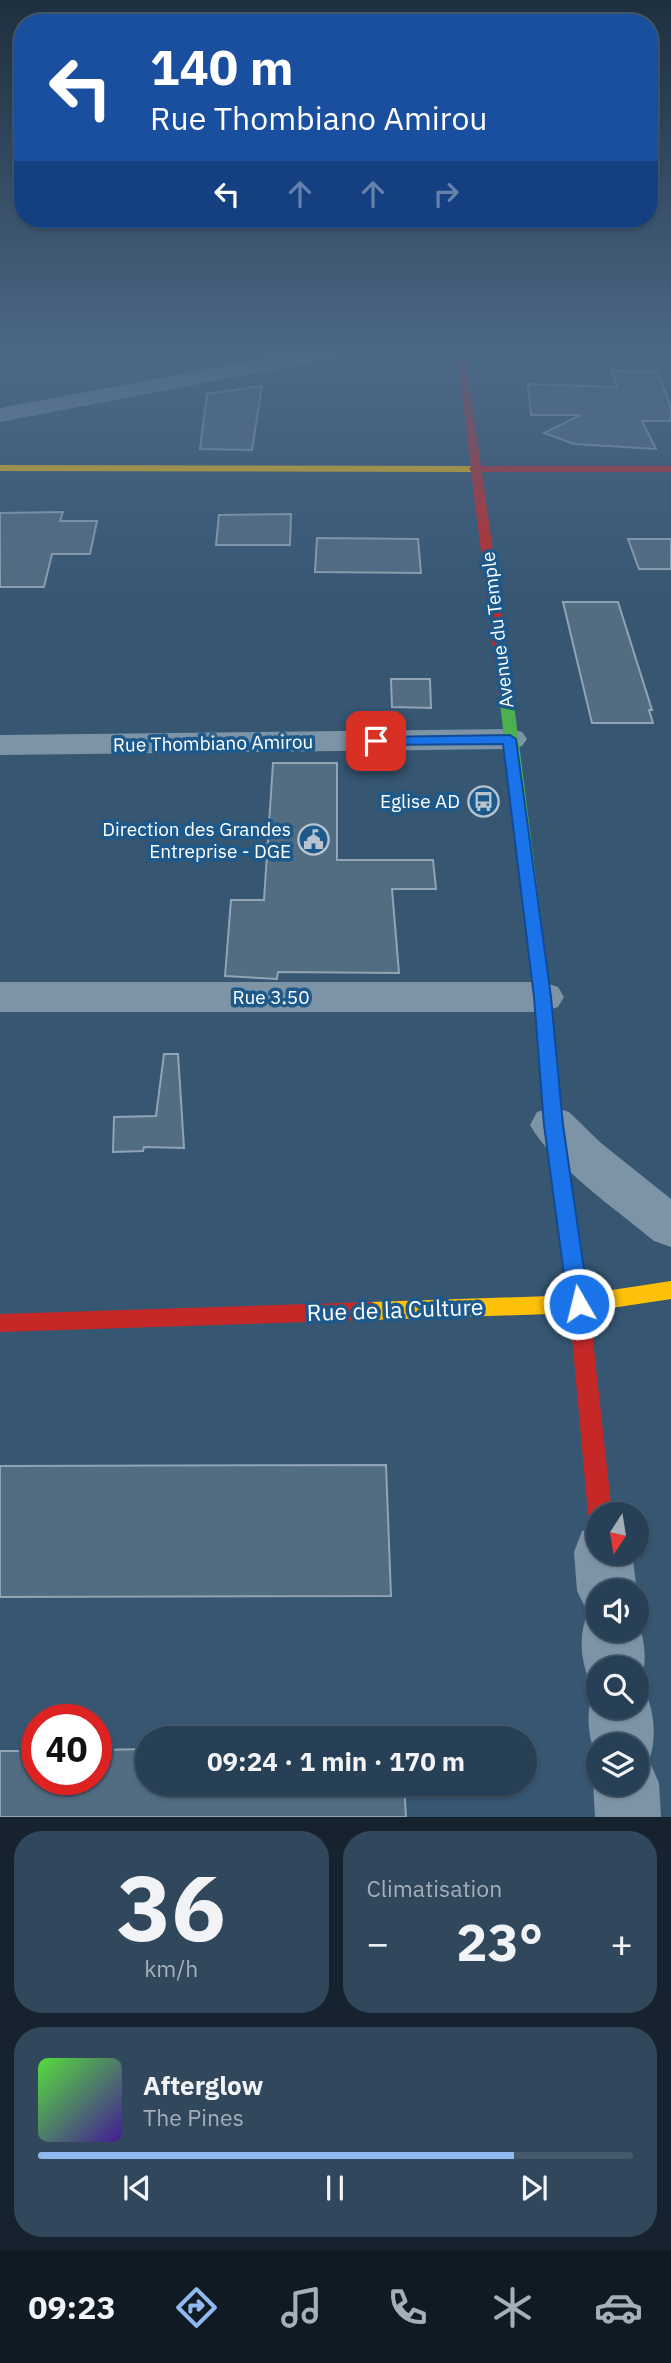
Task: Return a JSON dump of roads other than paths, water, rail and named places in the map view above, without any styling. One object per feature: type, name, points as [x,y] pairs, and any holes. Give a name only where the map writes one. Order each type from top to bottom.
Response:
[{"type":"main road","name":"Avenue du Temple","points":[[474,439],[543,997],[554,1125],[579,1304]]},
{"type":"main road","points":[[0,468],[671,469]]},
{"type":"main road","name":"Rue de la Culture","points":[[0,1323],[579,1304],[671,1290]]},
{"type":"main road","points":[[579,1304],[599,1502]]},
{"type":"street","name":"Rue Thombiano Amirou","points":[[0,746],[510,739]]},
{"type":"street","name":"Rue 3.50","points":[[0,997],[543,997]]},
{"type":"street","points":[[554,1125],[585,1156],[671,1227]]},
{"type":"street","points":[[627,1796],[628,1817]]},
{"type":"place","name":"Eglise AD","points":[[483,801]]},
{"type":"place","name":"Direction des Grandes Entreprise - DGE","points":[[314,840]]}]
